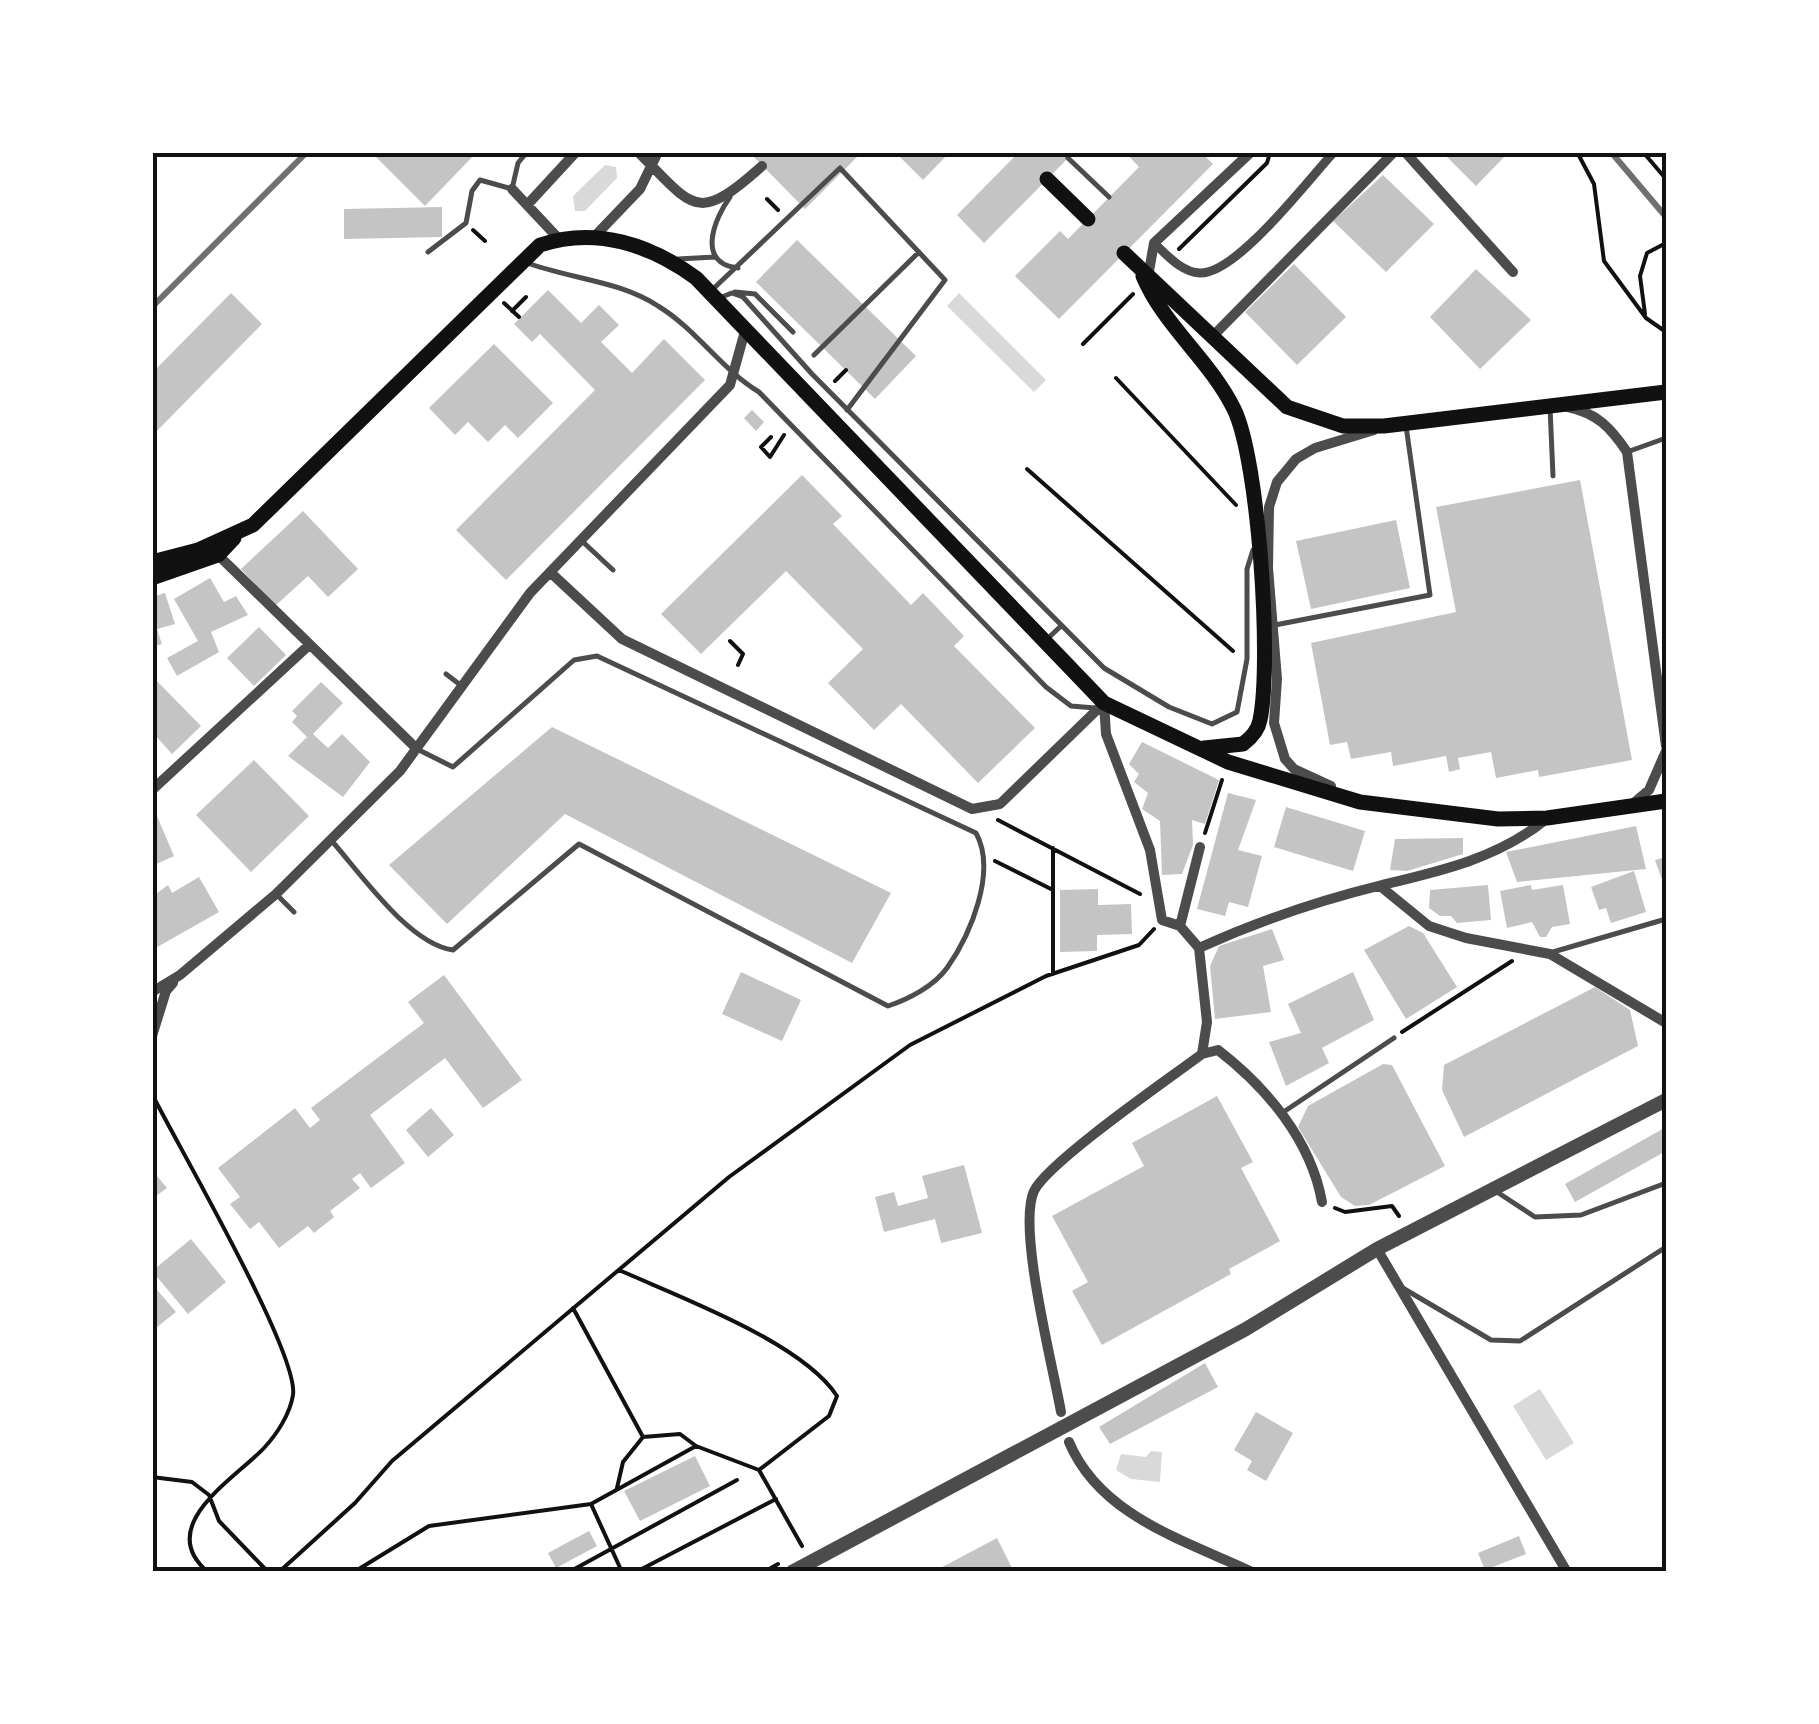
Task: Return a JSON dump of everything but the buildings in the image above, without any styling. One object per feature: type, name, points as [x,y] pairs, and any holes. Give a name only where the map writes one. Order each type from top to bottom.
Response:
[{"type":"main road","points":[[1048,179],[1088,219]]},
{"type":"main road","points":[[152,578],[218,555],[540,245],[595,236],[660,256],[719,295],[744,331],[1100,705],[1195,748],[1360,802],[1463,817],[1547,818],[1625,810],[1666,801]]},
{"type":"main road","points":[[1124,254],[1287,407],[1342,426],[1384,426],[1666,392]]},
{"type":"main road","points":[[1145,274],[1153,301],[1212,372],[1235,410],[1252,475],[1266,656],[1260,724],[1243,744],[1195,748]]},
{"type":"main road","points":[[152,562],[237,535]]},
{"type":"street","points":[[528,204],[576,152]]},
{"type":"street","points":[[638,152],[686,199],[699,204],[730,197],[762,166]]},
{"type":"street","points":[[595,236],[640,188],[658,152]]},
{"type":"street","points":[[1145,274],[1154,243],[1250,152]]},
{"type":"street","points":[[1154,243],[1181,268],[1202,273],[1230,263],[1334,152]]},
{"type":"street","points":[[1210,338],[1394,152]]},
{"type":"street","points":[[1405,152],[1513,272]]},
{"type":"street","points":[[512,189],[559,239]]},
{"type":"street","points":[[152,992],[180,974],[276,894],[418,749],[550,572],[735,378],[744,331]]},
{"type":"street","points":[[1550,404],[1596,416],[1627,452],[1666,748],[1649,790],[1625,810]]},
{"type":"street","points":[[1360,802],[1294,769],[1285,760],[1274,723],[1270,507],[1277,482],[1296,460],[1315,448],[1384,426]]},
{"type":"street","points":[[218,555],[418,749]]},
{"type":"street","points":[[550,572],[622,639],[976,809],[1006,798],[1100,705]]},
{"type":"street","points":[[152,790],[308,646]]},
{"type":"street","points":[[1100,705],[1106,734],[1150,850],[1162,920],[1180,926],[1199,948],[1206,1022],[1202,1054]]},
{"type":"street","points":[[1199,948],[1380,886],[1452,868],[1520,840],[1547,818]]},
{"type":"street","points":[[1180,926],[1200,847]]},
{"type":"street","points":[[1380,886],[1430,926],[1466,938],[1550,954],[1666,1022]]},
{"type":"street","points":[[152,1036],[166,992],[180,974]]},
{"type":"street","points":[[1061,1412],[1028,1228],[1034,1190],[1089,1139],[1202,1054],[1218,1050],[1255,1078],[1282,1113],[1318,1182],[1322,1202]]},
{"type":"street","points":[[792,1572],[1246,1329],[1377,1249],[1666,1100]]},
{"type":"street","points":[[1377,1249],[1567,1572]]},
{"type":"street","points":[[1069,1442],[1090,1482],[1136,1517],[1252,1572]]},
{"type":"lane","points":[[428,252],[466,223],[472,192],[480,180],[512,189],[518,163],[527,152]]},
{"type":"lane","points":[[1068,158],[1109,197]]},
{"type":"lane","points":[[719,295],[738,268],[840,168],[944,280],[848,410]]},
{"type":"lane","points":[[715,258],[712,232],[730,197]]},
{"type":"lane","points":[[1144,233],[1154,243]]},
{"type":"lane","points":[[814,355],[918,252]]},
{"type":"lane","points":[[660,256],[694,262],[715,258],[738,268]]},
{"type":"lane","points":[[522,261],[636,293],[662,308],[735,378],[758,392],[1046,687],[1070,706],[1100,705]]},
{"type":"lane","points":[[719,295],[746,290],[755,294],[792,332]]},
{"type":"lane","points":[[719,295],[743,297],[848,410],[1104,668],[1132,687],[1212,724],[1236,714],[1247,659],[1247,569],[1256,542]]},
{"type":"lane","points":[[1550,404],[1553,476]]},
{"type":"lane","points":[[1274,625],[1430,595],[1406,423]]},
{"type":"lane","points":[[1627,452],[1666,438]]},
{"type":"lane","points":[[580,540],[613,570]]},
{"type":"lane","points":[[1044,642],[1062,626]]},
{"type":"lane","points":[[331,840],[412,930],[436,948],[454,950],[578,844],[888,1006],[907,999],[946,970],[976,910],[984,860],[976,833],[597,656],[574,660],[453,767],[418,749]]},
{"type":"lane","points":[[446,674],[464,688]]},
{"type":"lane","points":[[276,894],[294,912]]},
{"type":"lane","points":[[1550,954],[1666,919]]},
{"type":"lane","points":[[1282,1113],[1394,1038]]},
{"type":"lane","points":[[1490,1188],[1534,1217],[1581,1216],[1666,1183]]},
{"type":"lane","points":[[1398,1286],[1491,1340],[1520,1341],[1666,1247]]},
{"type":"path","points":[[1577,152],[1594,184],[1604,261],[1646,318],[1666,332]]},
{"type":"path","points":[[1643,152],[1666,178]]},
{"type":"path","points":[[1252,176],[1262,168]]},
{"type":"path","points":[[1646,318],[1640,276],[1646,253],[1666,244]]},
{"type":"path","points":[[512,311],[526,297]]},
{"type":"path","points":[[504,303],[519,318]]},
{"type":"path","points":[[1083,344],[1090,336]]},
{"type":"path","points":[[1116,378],[1231,496],[1243,516]]},
{"type":"path","points":[[771,437],[762,447],[770,457],[780,448],[775,444]]},
{"type":"path","points":[[1027,469],[1239,656]]},
{"type":"path","points":[[730,642],[742,654],[738,665]]},
{"type":"path","points":[[1200,847],[1223,778]]},
{"type":"path","points":[[976,809],[1159,904]]},
{"type":"path","points":[[1053,848],[1053,974]]},
{"type":"path","points":[[1001,864],[1053,890]]},
{"type":"path","points":[[279,1572],[355,1503],[392,1461],[619,1270],[730,1178],[910,1045],[1053,974],[1139,945],[1162,920]]},
{"type":"path","points":[[1394,1038],[1492,973]]},
{"type":"path","points":[[152,1094],[242,1264],[295,1379],[291,1408],[265,1447],[209,1495],[188,1541],[198,1563],[208,1572]]},
{"type":"path","points":[[1322,1202],[1344,1212],[1392,1206],[1411,1231]]},
{"type":"path","points":[[619,1270],[738,1324],[824,1377],[837,1396],[829,1416],[760,1470]]},
{"type":"path","points":[[574,1308],[642,1437]]},
{"type":"path","points":[[616,1490],[623,1462],[642,1437],[680,1434],[696,1446],[760,1470],[810,1562]]},
{"type":"path","points":[[354,1572],[429,1526],[591,1504],[696,1446]]},
{"type":"path","points":[[152,1476],[192,1482],[209,1495],[219,1521],[268,1572]]},
{"type":"path","points":[[569,1572],[737,1480]]},
{"type":"path","points":[[636,1572],[776,1499]]},
{"type":"path","points":[[591,1504],[622,1572]]},
{"type":"shaded area","points":[[605,165],[616,167],[617,178],[585,211],[575,211],[573,196]]},
{"type":"shaded area","points":[[959,293],[1046,380],[1034,392],[947,306]]},
{"type":"shaded area","points":[[1540,1389],[1574,1443],[1546,1460],[1513,1406]]},
{"type":"shaded area","points":[[1151,1451],[1162,1452],[1160,1482],[1131,1479],[1116,1470],[1121,1454],[1146,1457]]},
{"type":"railway","points":[[152,307],[307,152]]},
{"type":"railway","points":[[1611,152],[1666,217]]}]
